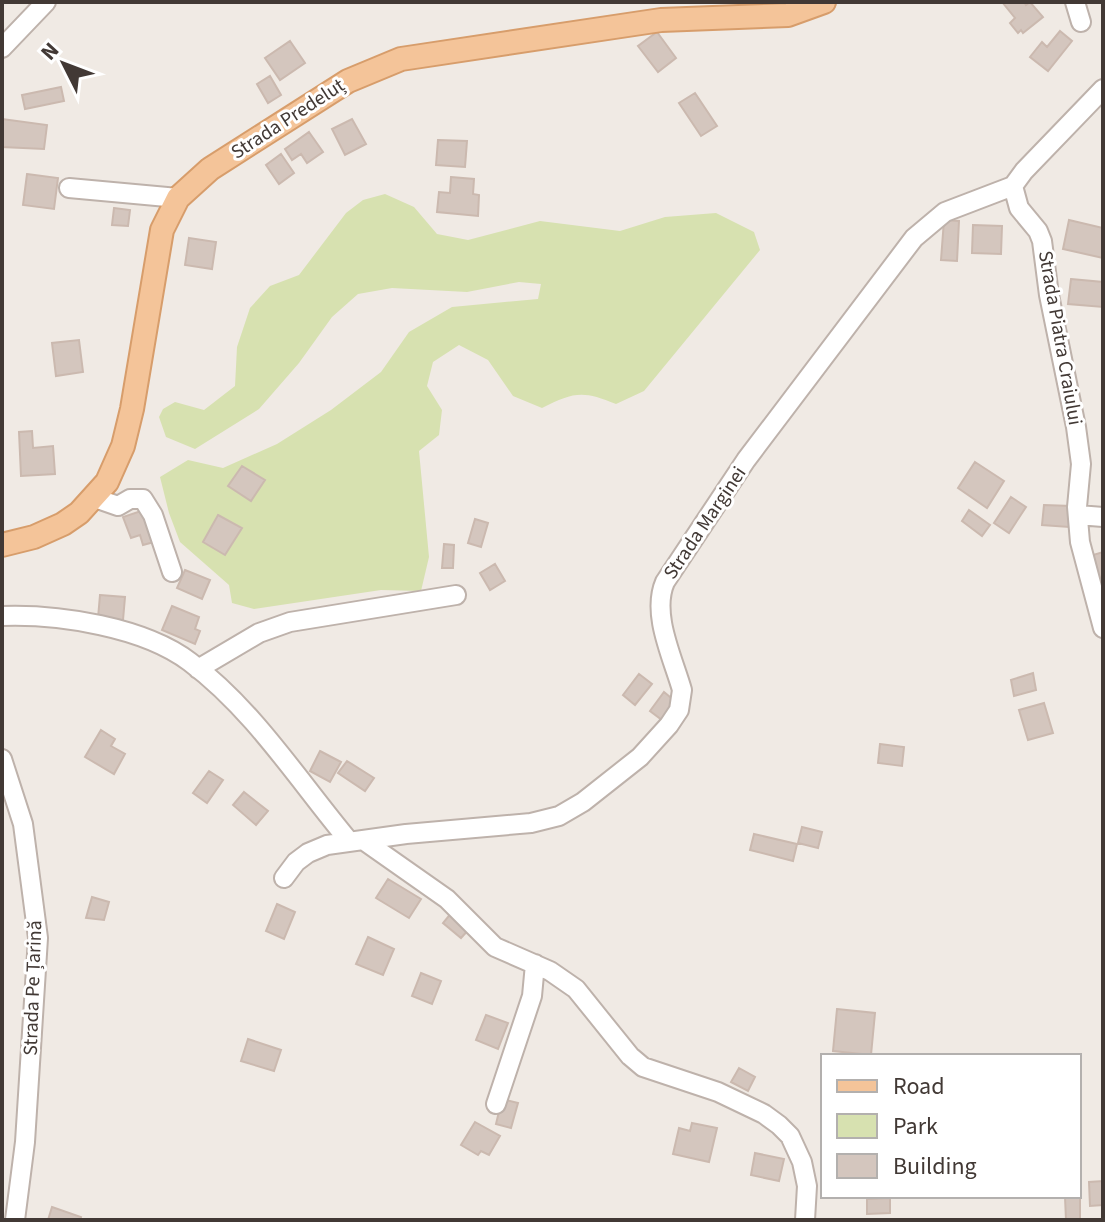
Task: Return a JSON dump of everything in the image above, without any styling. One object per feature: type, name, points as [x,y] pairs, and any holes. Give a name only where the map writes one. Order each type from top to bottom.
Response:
[{"type":"main road","name":"Strada Predeluț","points":[[2,545],[34,537],[63,524],[95,498],[107,482],[123,446],[132,409],[162,230],[178,198],[191,184],[223,161],[348,81],[385,64],[423,54],[664,11],[770,17],[807,10],[824,2]]},
{"type":"street","points":[[2,48],[46,2]]},
{"type":"street","points":[[1075,2],[1081,22]]},
{"type":"street","points":[[1013,186],[1082,108],[1103,89]]},
{"type":"street","name":"Strada Piatra Craiului","points":[[1013,186],[1019,208],[1038,231],[1042,241],[1049,295],[1081,464],[1080,542],[1103,625]]},
{"type":"street","name":"Strada Marginei","points":[[284,878],[296,862],[327,845],[406,834],[531,823],[559,816],[583,802],[640,757],[669,725],[682,699],[660,609],[660,594],[665,582],[746,460],[914,238],[945,212],[1013,186]]},
{"type":"street","points":[[69,188],[178,198]]},
{"type":"street","points":[[95,498],[118,506],[130,499],[143,499],[153,515],[172,572]]},
{"type":"street","points":[[1078,515],[1103,517]]},
{"type":"street","points":[[198,669],[259,633],[290,622],[456,595]]},
{"type":"street","points":[[2,616],[66,619],[102,627],[167,648],[198,669],[258,727],[356,840],[447,899],[495,947],[550,971],[576,989],[630,1056],[643,1067],[718,1092],[764,1114],[779,1125],[790,1136],[802,1162],[807,1186],[805,1220]]},
{"type":"street","name":"Strada Pe Țarină","points":[[2,759],[23,824],[38,938],[25,1142],[15,1220]]},
{"type":"street","points":[[496,1104],[532,996],[535,964]]},
{"type":"green space","points":[[385,194],[414,207],[437,234],[468,240],[540,221],[620,231],[665,217],[716,213],[754,232],[760,250],[644,391],[616,404],[595,396],[578,395],[542,408],[513,396],[488,360],[459,345],[433,362],[427,386],[442,410],[439,435],[419,451],[429,557],[421,591],[381,590],[254,609],[232,603],[229,585],[180,542],[160,477],[188,460],[223,468],[277,444],[331,410],[381,372],[409,332],[452,307],[538,299],[541,284],[519,282],[467,292],[392,288],[358,294],[332,317],[299,363],[259,409],[195,449],[166,437],[159,417],[163,409],[175,402],[204,410],[235,386],[237,347],[250,308],[270,286],[299,275],[346,213],[363,200]]},
{"type":"building","points":[[1005,2],[1024,2],[1026,5],[1030,2],[1043,17],[1023,33],[1021,30],[1018,33],[1010,23],[1015,18]]},
{"type":"building","points":[[1060,31],[1072,41],[1048,71],[1030,57],[1042,42],[1047,47]]},
{"type":"building","points":[[657,32],[676,58],[658,72],[638,46]]},
{"type":"building","points":[[290,41],[305,63],[280,80],[265,58]]},
{"type":"building","points":[[270,76],[281,95],[268,103],[257,84]]},
{"type":"building","points":[[61,87],[64,101],[25,109],[22,95]]},
{"type":"building","points":[[695,93],[717,126],[701,136],[679,103]]},
{"type":"building","points":[[2,119],[47,125],[44,149],[2,147]]},
{"type":"building","points":[[352,119],[366,144],[345,155],[332,129]]},
{"type":"building","points":[[309,132],[323,152],[307,163],[301,154],[292,160],[285,149]]},
{"type":"building","points":[[438,140],[467,141],[465,167],[436,165]]},
{"type":"building","points":[[281,154],[294,173],[279,184],[266,165]]},
{"type":"building","points":[[27,174],[58,178],[54,209],[23,205]]},
{"type":"building","points":[[451,177],[474,179],[473,194],[479,195],[478,216],[437,212],[439,192],[450,193]]},
{"type":"building","points":[[114,208],[130,210],[128,226],[112,225]]},
{"type":"building","points":[[944,220],[959,221],[957,261],[941,260]]},
{"type":"building","points":[[1069,220],[1103,228],[1103,258],[1063,249]]},
{"type":"building","points":[[973,225],[1002,226],[1001,254],[972,253]]},
{"type":"building","points":[[189,238],[216,242],[212,269],[185,265]]},
{"type":"building","points":[[1071,279],[1103,282],[1103,307],[1068,304]]},
{"type":"building","points":[[79,340],[83,372],[56,376],[52,343]]},
{"type":"building","points":[[32,431],[33,448],[53,446],[55,474],[21,476],[19,432]]},
{"type":"building","points":[[975,462],[1004,481],[987,508],[958,488]]},
{"type":"building","points":[[242,466],[265,480],[251,501],[228,486]]},
{"type":"building","points":[[1011,497],[1026,507],[1009,533],[994,523]]},
{"type":"building","points":[[1044,505],[1071,506],[1069,527],[1042,525]]},
{"type":"building","points":[[969,510],[990,525],[982,536],[962,521]]},
{"type":"building","points":[[141,511],[154,542],[143,545],[140,535],[131,538],[123,517]]},
{"type":"building","points":[[218,515],[242,528],[225,555],[203,542]]},
{"type":"building","points":[[475,519],[488,523],[481,547],[468,543]]},
{"type":"building","points":[[444,544],[454,545],[453,568],[442,568]]},
{"type":"building","points":[[1103,552],[1103,577],[1096,579],[1090,556]]},
{"type":"building","points":[[495,564],[505,581],[490,590],[480,573]]},
{"type":"building","points":[[185,570],[210,580],[202,599],[177,588]]},
{"type":"building","points":[[100,595],[125,597],[123,620],[98,618]]},
{"type":"building","points":[[172,606],[199,617],[195,629],[200,631],[195,644],[162,630]]},
{"type":"building","points":[[1033,673],[1036,690],[1014,696],[1011,680]]},
{"type":"building","points":[[639,674],[652,684],[635,705],[623,695]]},
{"type":"building","points":[[664,692],[676,702],[662,720],[650,711]]},
{"type":"building","points":[[1044,703],[1053,733],[1028,740],[1019,710]]},
{"type":"building","points":[[101,730],[115,739],[111,746],[125,754],[114,774],[85,757]]},
{"type":"building","points":[[880,744],[904,747],[902,766],[878,763]]},
{"type":"building","points":[[320,751],[341,762],[330,782],[310,771]]},
{"type":"building","points":[[347,761],[374,778],[365,791],[338,773]]},
{"type":"building","points":[[209,771],[223,780],[207,803],[193,793]]},
{"type":"building","points":[[244,792],[268,811],[256,825],[233,805]]},
{"type":"building","points":[[802,827],[822,832],[818,848],[798,843]]},
{"type":"building","points":[[754,834],[797,844],[793,861],[750,850]]},
{"type":"building","points":[[388,879],[421,899],[409,918],[376,898]]},
{"type":"building","points":[[92,897],[109,902],[104,920],[86,918]]},
{"type":"building","points":[[277,904],[295,912],[284,939],[266,931]]},
{"type":"building","points":[[452,912],[470,928],[461,938],[443,923]]},
{"type":"building","points":[[368,937],[394,949],[383,975],[356,964]]},
{"type":"building","points":[[421,973],[441,981],[432,1004],[412,996]]},
{"type":"building","points":[[837,1009],[875,1013],[871,1054],[833,1051]]},
{"type":"building","points":[[486,1015],[508,1023],[498,1049],[476,1040]]},
{"type":"building","points":[[248,1039],[281,1050],[274,1071],[241,1061]]},
{"type":"building","points":[[739,1068],[755,1077],[748,1091],[731,1082]]},
{"type":"building","points":[[502,1099],[518,1103],[511,1128],[496,1124]]},
{"type":"building","points":[[475,1122],[500,1136],[489,1155],[481,1151],[478,1155],[461,1145]]},
{"type":"building","points":[[692,1123],[717,1128],[709,1162],[673,1154],[679,1128],[690,1131]]},
{"type":"building","points":[[755,1153],[784,1159],[779,1181],[751,1175]]},
{"type":"building","points":[[1103,1181],[1103,1205],[1090,1206],[1089,1182]]},
{"type":"building","points":[[890,1198],[890,1213],[867,1214],[867,1199]]},
{"type":"building","points":[[1065,1198],[1080,1198],[1080,1220],[1066,1220]]},
{"type":"building","points":[[52,1207],[81,1217],[80,1220],[48,1220]]}]
